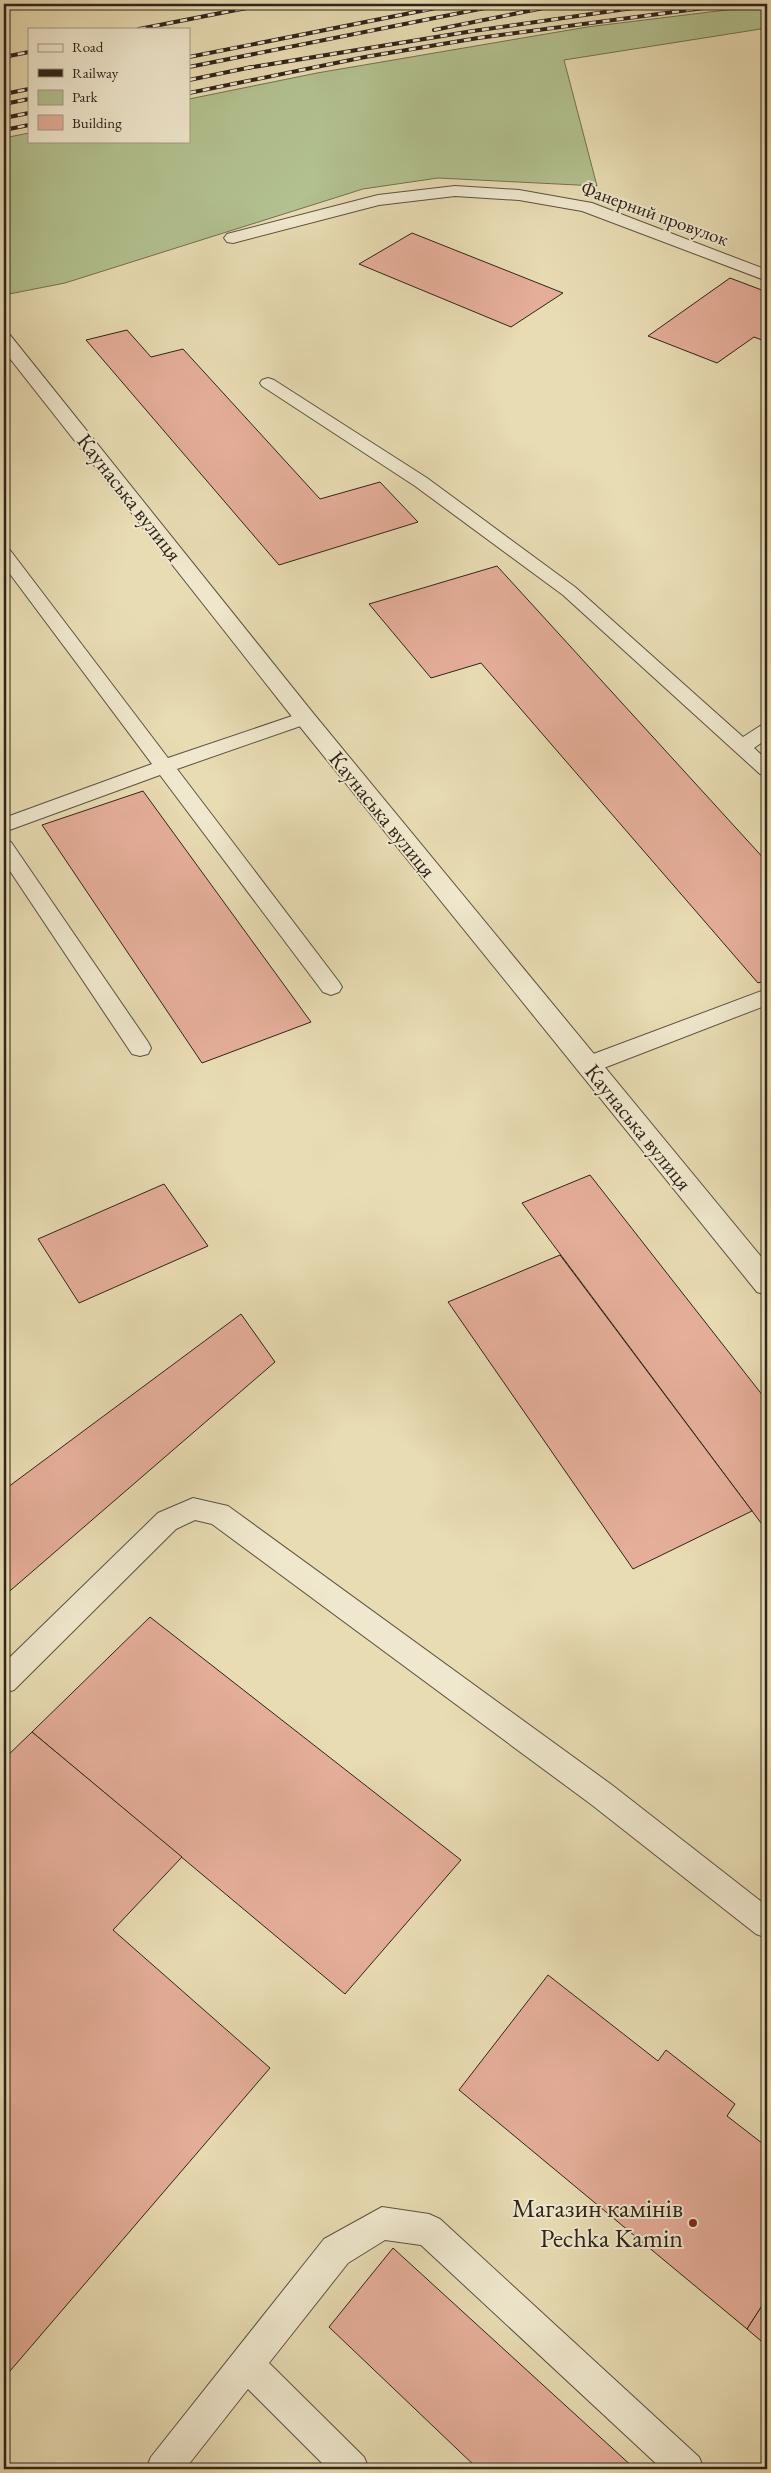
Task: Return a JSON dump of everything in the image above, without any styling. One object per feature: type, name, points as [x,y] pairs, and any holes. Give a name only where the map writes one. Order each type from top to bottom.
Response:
[{"type":"street","name":"Фанерний провулок","points":[[233,238],[378,200],[455,191],[519,195],[586,207],[767,276]]},
{"type":"street","name":"Каунаська вулиця","points":[[4,339],[305,718],[767,1284]]},
{"type":"lane","points":[[268,383],[421,482],[569,591],[767,770]]},
{"type":"lane","points":[[4,554],[331,987]]},
{"type":"lane","points":[[4,825],[233,741],[305,718]]},
{"type":"lane","points":[[742,747],[767,730]]},
{"type":"lane","points":[[4,847],[140,1048]]},
{"type":"lane","points":[[588,1066],[767,998]]},
{"type":"lane","points":[[4,1681],[167,1522],[193,1509],[219,1514],[602,1795],[767,1924]]},
{"type":"lane","points":[[163,2469],[336,2251],[382,2223],[429,2230],[687,2469]]},
{"type":"lane","points":[[246,2364],[352,2469]]},
{"type":"green space","points":[[767,5],[767,28],[564,60],[597,186],[438,178],[363,189],[65,283],[4,295],[4,138],[28,133],[28,142],[190,142],[190,99],[317,73],[587,27]]},
{"type":"building","points":[[412,233],[563,293],[511,327],[359,264]]},
{"type":"building","points":[[730,278],[767,292],[767,342],[754,337],[717,363],[648,336]]},
{"type":"building","points":[[127,330],[151,357],[183,349],[320,499],[380,482],[418,522],[279,565],[86,340]]},
{"type":"building","points":[[497,566],[767,862],[767,980],[758,983],[481,663],[431,678],[369,604]]},
{"type":"building","points":[[143,791],[311,1022],[202,1063],[42,825]]},
{"type":"building","points":[[590,1175],[767,1401],[767,1531],[522,1203]]},
{"type":"building","points":[[164,1184],[208,1246],[79,1303],[38,1239]]},
{"type":"building","points":[[560,1255],[752,1511],[633,1569],[448,1302]]},
{"type":"building","points":[[241,1314],[275,1362],[4,1596],[4,1490]]},
{"type":"building","points":[[150,1617],[461,1860],[345,1994],[32,1732]]},
{"type":"building","points":[[32,1732],[182,1857],[113,1930],[270,2068],[4,2378],[4,1759]]},
{"type":"building","name":"Магазин камінів Pechka Kamin","points":[[548,1975],[658,2061],[666,2050],[735,2104],[727,2116],[767,2147],[767,2298],[747,2329],[459,2090]]},
{"type":"building","points":[[393,2248],[635,2469],[478,2469],[329,2327]]},
{"type":"building","points":[[767,2298],[767,2346],[747,2329]]},
{"type":"railway","points":[[144,28],[267,4]]},
{"type":"railway","points":[[190,57],[456,4]]},
{"type":"railway","points":[[190,67],[505,4]]},
{"type":"railway","points":[[434,30],[563,4]]},
{"type":"railway","points":[[248,68],[473,31],[661,4]]},
{"type":"railway","points":[[190,93],[365,57],[478,38],[734,4]]},
{"type":"railway","points":[[4,57],[28,52]]},
{"type":"railway","points":[[248,68],[252,67]]},
{"type":"railway","points":[[190,80],[248,68]]},
{"type":"railway","points":[[4,94],[28,89]]},
{"type":"railway","points":[[4,104],[28,99]]},
{"type":"railway","points":[[4,118],[28,113]]},
{"type":"railway","points":[[4,130],[28,125]]},
{"type":"place","name":"Магазин камінів Pechka Kamin","points":[[693,2223]]}]
